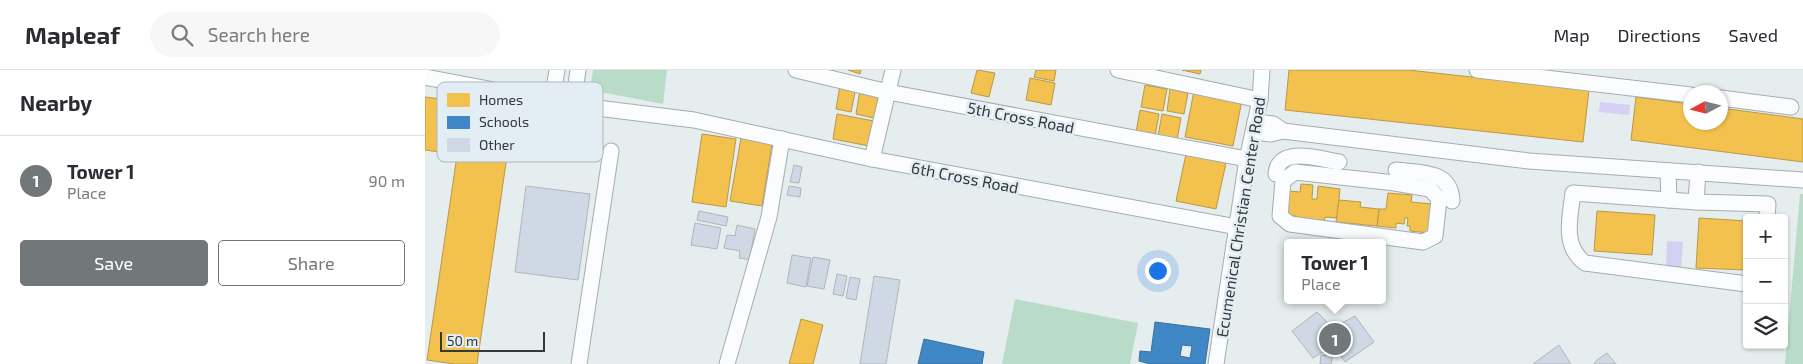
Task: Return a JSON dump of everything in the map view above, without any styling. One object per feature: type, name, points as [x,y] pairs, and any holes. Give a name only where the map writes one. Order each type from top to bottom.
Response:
[{"type":"street","name":"5th Cross Road","points":[[796,70],[888,92],[1247,159]]},
{"type":"street","points":[[872,160],[893,70]]},
{"type":"street","points":[[1118,70],[1260,100]]},
{"type":"street","name":"Ecumenical Christian Center Road","points":[[1217,364],[1247,159],[1260,100],[1262,70]]},
{"type":"street","points":[[1477,70],[1683,94]]},
{"type":"street","name":"6th Cross Road","points":[[425,76],[455,82]]},
{"type":"street","points":[[1728,99],[1791,107]]},
{"type":"street","name":"6th Cross Road","points":[[603,109],[693,120],[872,160],[1237,227]]},
{"type":"street","points":[[1255,127],[1273,124],[1283,130],[1341,139],[1529,161],[1803,180]]},
{"type":"street","points":[[1338,169],[1341,139]]},
{"type":"street","points":[[727,364],[769,217],[781,140]]},
{"type":"street","points":[[1395,176],[1398,146]]},
{"type":"street","points":[[579,364],[611,151]]},
{"type":"street","points":[[1276,174],[1280,162],[1291,156],[1338,169],[1395,176],[1436,174],[1447,184],[1452,201]]},
{"type":"street","points":[[1338,169],[1295,172],[1283,181],[1280,216],[1290,224],[1423,242],[1435,236],[1439,200],[1430,189],[1395,176]]},
{"type":"street","points":[[1668,172],[1669,200]]},
{"type":"street","points":[[1696,202],[1698,172]]},
{"type":"street","points":[[1563,227],[1565,197],[1568,191],[1573,193],[1696,202],[1768,204],[1768,214]]},
{"type":"street","points":[[1573,193],[1569,240],[1577,258],[1585,263],[1743,283]]},
{"type":"green space","points":[[593,70],[667,70],[663,104],[603,92],[603,82],[591,82]]},
{"type":"green space","points":[[1800,194],[1803,194],[1803,364],[1785,364],[1786,349],[1788,349]]},
{"type":"green space","points":[[1015,299],[1138,323],[1130,364],[1002,364]]},
{"type":"shaded area","points":[[1600,102],[1630,105],[1629,115],[1599,112]]},
{"type":"shaded area","points":[[1667,241],[1683,242],[1681,268],[1666,268]]},
{"type":"building: Homes","points":[[848,70],[861,70],[860,74]]},
{"type":"building: Homes","points":[[977,70],[995,73],[989,97],[971,93]]},
{"type":"building: Homes","points":[[1036,70],[1056,70],[1054,81],[1034,77]]},
{"type":"building: Homes","points":[[1182,70],[1201,70],[1200,74]]},
{"type":"building: Homes","points":[[1289,70],[1408,70],[1589,90],[1583,142],[1285,110]]},
{"type":"building: Homes","points":[[1030,78],[1055,83],[1051,105],[1026,100]]},
{"type":"building: Homes","points":[[840,85],[856,88],[851,112],[836,109]]},
{"type":"building: Homes","points":[[1145,85],[1167,89],[1163,111],[1141,107]]},
{"type":"building: Homes","points":[[1170,89],[1188,93],[1184,114],[1167,111]]},
{"type":"building: Homes","points":[[860,90],[879,93],[874,118],[856,114]]},
{"type":"building: Homes","points":[[1194,91],[1242,100],[1233,146],[1185,137]]},
{"type":"building: Homes","points":[[425,97],[437,98],[437,152],[425,150]]},
{"type":"building: Homes","points":[[1636,97],[1683,103],[1683,130],[1728,130],[1728,109],[1803,119],[1803,162],[1631,140]]},
{"type":"building: Homes","points":[[1140,110],[1159,114],[1155,136],[1136,132]]},
{"type":"building: Homes","points":[[837,114],[874,121],[869,146],[833,139]]},
{"type":"building: Homes","points":[[1162,114],[1181,118],[1177,140],[1158,136]]},
{"type":"building: Homes","points":[[702,134],[736,139],[726,207],[692,202]]},
{"type":"building: Homes","points":[[741,138],[772,144],[762,206],[730,201]]},
{"type":"building: Homes","points":[[1186,154],[1226,163],[1216,209],[1176,201]]},
{"type":"building: Homes","points":[[456,162],[506,162],[477,364],[455,364],[427,360]]},
{"type":"building: Homes","points":[[1301,184],[1313,185],[1312,199],[1317,199],[1318,186],[1340,189],[1337,218],[1325,217],[1324,223],[1296,220],[1296,216],[1286,216],[1289,191],[1300,192]]},
{"type":"building: Homes","points":[[1388,193],[1412,195],[1411,202],[1432,204],[1429,233],[1410,231],[1410,226],[1407,226],[1408,218],[1405,218],[1404,224],[1396,223],[1396,228],[1377,226],[1379,209],[1386,209]]},
{"type":"building: Homes","points":[[1339,200],[1361,202],[1360,207],[1379,209],[1377,226],[1336,222]]},
{"type":"building: Homes","points":[[1597,211],[1655,215],[1652,255],[1594,251]]},
{"type":"building: Homes","points":[[1699,218],[1743,221],[1743,270],[1696,268]]},
{"type":"building: Homes","points":[[801,319],[823,325],[813,364],[789,364]]},
{"type":"building: Schools","points":[[1155,322],[1210,329],[1205,364],[1150,364],[1139,361],[1140,351],[1151,352]],"holes":[[[1182,345],[1192,346],[1190,358],[1180,356]]]},
{"type":"building: Schools","points":[[924,339],[984,352],[982,364],[918,364]]},
{"type":"building: Other","points":[[794,165],[802,167],[799,183],[790,182]]},
{"type":"building: Other","points":[[526,186],[590,194],[578,280],[515,272]]},
{"type":"building: Other","points":[[789,186],[801,188],[800,197],[787,195]]},
{"type":"building: Other","points":[[699,211],[728,217],[726,226],[697,220]]},
{"type":"building: Other","points":[[695,223],[721,228],[717,249],[691,245]]},
{"type":"building: Other","points":[[737,225],[755,229],[751,251],[754,251],[753,260],[739,258],[740,251],[724,248],[727,235],[735,236]]},
{"type":"building: Other","points":[[792,255],[811,258],[806,287],[787,283]]},
{"type":"building: Other","points":[[813,257],[830,260],[824,289],[807,286]]},
{"type":"building: Other","points":[[837,274],[847,276],[843,296],[833,294]]},
{"type":"building: Other","points":[[874,276],[900,280],[886,364],[860,364]]},
{"type":"building: Other","points":[[850,277],[860,279],[856,300],[846,298]]},
{"type":"building: Other","points":[[1317,312],[1329,324],[1327,326],[1332,332],[1331,336],[1342,326],[1340,324],[1355,316],[1374,342],[1345,362],[1338,352],[1332,357],[1331,364],[1320,364],[1321,355],[1326,356],[1323,352],[1313,358],[1292,331]]},
{"type":"building: Other","points":[[1559,345],[1571,364],[1533,364]]},
{"type":"building: Other","points":[[1607,353],[1616,364],[1594,364],[1597,360]]},
{"type":"place","name":"Tower 1","points":[[1335,339]]}]
